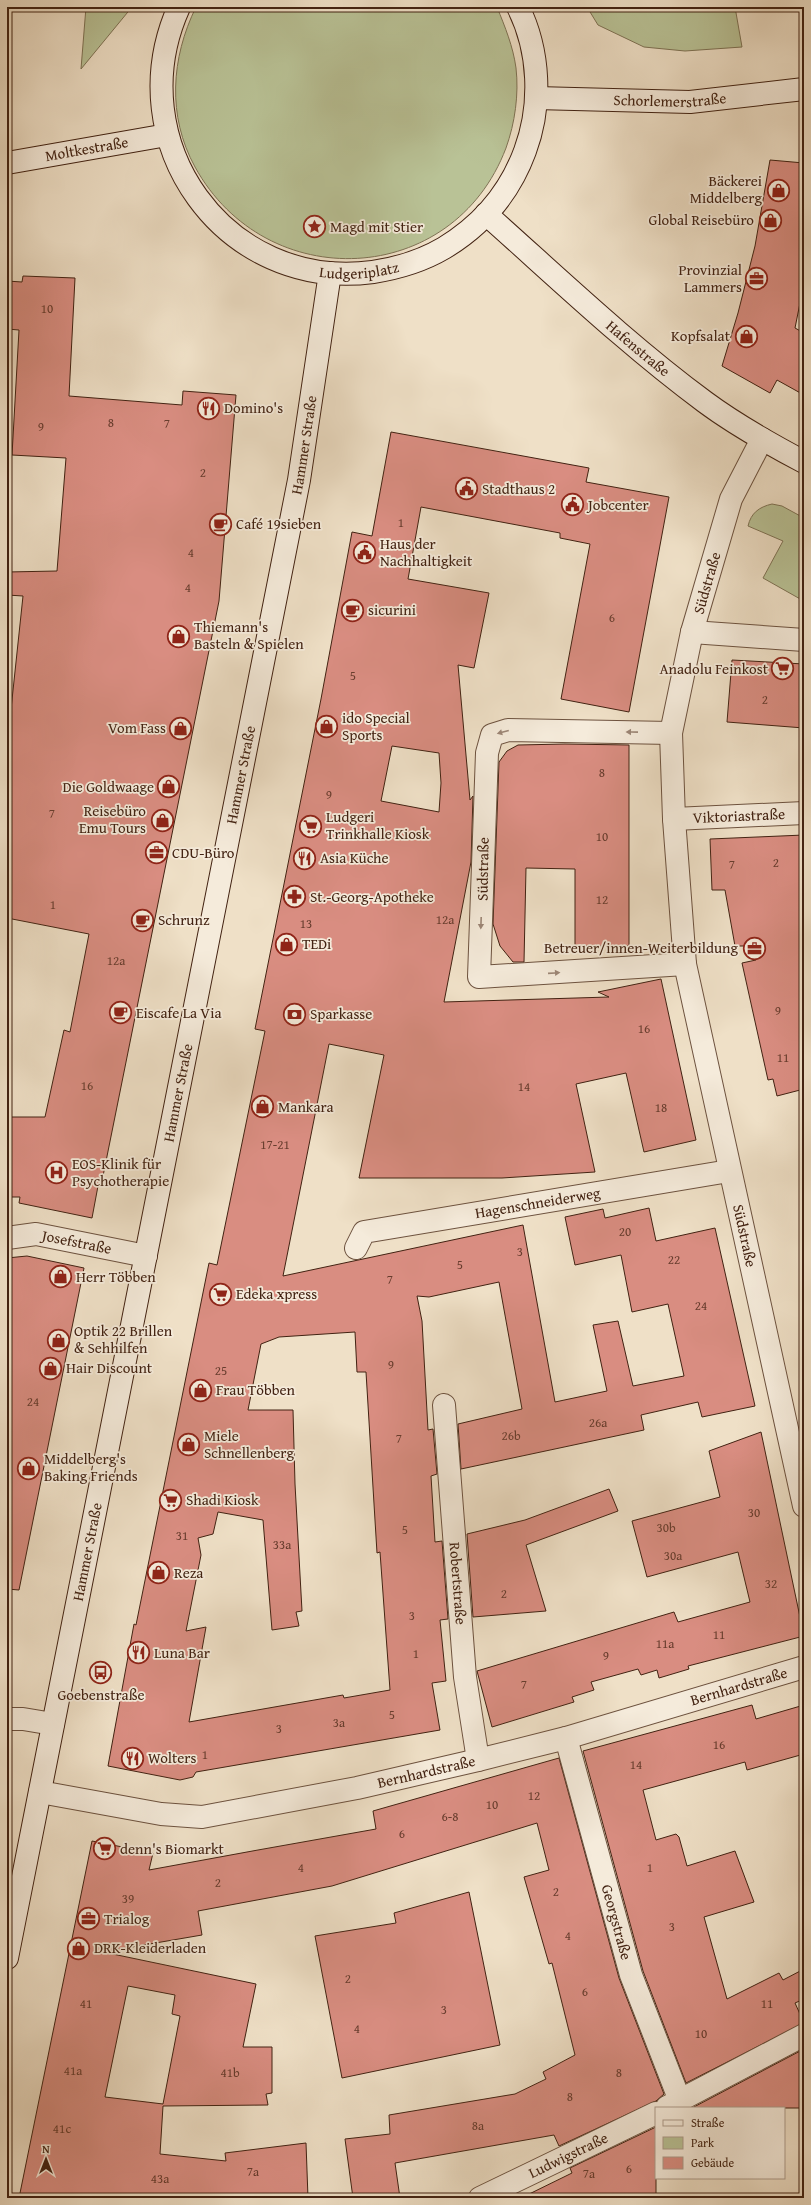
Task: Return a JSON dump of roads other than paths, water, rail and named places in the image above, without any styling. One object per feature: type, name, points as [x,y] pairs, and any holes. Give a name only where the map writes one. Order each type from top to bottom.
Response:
[{"type":"street","name":"Ludgeriplatz","points":[[179,7],[167,38],[162,70],[161,96],[167,135],[174,157],[187,183],[220,224],[248,246],[279,261],[330,274],[359,274],[394,269],[415,262],[453,242],[486,214],[500,198],[521,161],[531,133],[536,98],[535,62],[532,44],[518,7]]},
{"type":"street","name":"Schorlemerstraße","points":[[536,98],[690,102],[804,89]]},
{"type":"street","name":"Moltkestraße","points":[[7,163],[167,135]]},
{"type":"street","name":"Hafenstraße","points":[[486,214],[659,366],[706,403],[762,439],[804,462]]},
{"type":"street","name":"Hammer Straße","points":[[7,1958],[299,480],[330,274]]},
{"type":"street","name":"Südstraße","points":[[762,439],[731,499],[692,632],[671,733],[674,819],[685,964],[729,1171],[804,1506]]},
{"type":"street","points":[[692,632],[804,640]]},
{"type":"street","name":"Südstraße","points":[[671,733],[508,730],[492,735],[486,760],[479,977],[685,964]]},
{"type":"street","name":"Viktoriastraße","points":[[674,819],[804,813]]},
{"type":"street","name":"Hagenschneiderweg","points":[[356,1248],[364,1232],[729,1171]]},
{"type":"street","name":"Josefstraße","points":[[7,1238],[36,1234],[146,1256]]},
{"type":"street","name":"Robertstraße","points":[[444,1405],[465,1677],[478,1760]]},
{"type":"street","name":"Bernhardstraße","points":[[40,1792],[160,1814],[202,1817],[357,1788],[478,1760],[566,1738],[804,1667]]},
{"type":"street","points":[[7,1719],[23,1719],[53,1724]]},
{"type":"street","name":"Georgstraße","points":[[566,1738],[631,1975],[673,2105]]},
{"type":"street","points":[[673,2105],[804,2035]]},
{"type":"street","name":"Ludwigstraße","points":[[480,2198],[655,2113]]},
{"type":"place","name":"Bäckerei Middelberg","points":[[778,190]]},
{"type":"place","name":"Global Reisebüro","points":[[770,220]]},
{"type":"place","name":"Magd mit Stier","points":[[315,227]]},
{"type":"place","name":"Provinzial Lammers","points":[[757,279]]},
{"type":"place","name":"Kopfsalat","points":[[746,336]]},
{"type":"place","name":"Domino's","points":[[209,408]]},
{"type":"place","name":"Stadthaus 2","points":[[467,489]]},
{"type":"place","name":"Jobcenter","points":[[573,505]]},
{"type":"place","name":"Café 19sieben","points":[[221,524]]},
{"type":"place","name":"Haus der Nachhaltigkeit","points":[[365,553]]},
{"type":"place","name":"sicurini","points":[[353,610]]},
{"type":"place","name":"Thiemann's Basteln & Spielen","points":[[179,636]]},
{"type":"place","name":"Anadolu Feinkost","points":[[783,669]]},
{"type":"place","name":"ido Special Sports","points":[[327,727]]},
{"type":"place","name":"Vom Fass","points":[[181,728]]},
{"type":"place","name":"Die Goldwaage","points":[[169,787]]},
{"type":"place","name":"Reisebüro Emu Tours","points":[[162,820]]},
{"type":"place","name":"Ludgeri Trinkhalle Kiosk","points":[[310,826]]},
{"type":"place","name":"CDU-Büro","points":[[156,853]]},
{"type":"place","name":"Asia Küche","points":[[305,858]]},
{"type":"place","name":"St.-Georg-Apotheke","points":[[295,897]]},
{"type":"place","name":"Schrunz","points":[[142,920]]},
{"type":"place","name":"TEDi","points":[[287,944]]},
{"type":"place","name":"Betreuer/innen-Weiterbildung","points":[[754,948]]},
{"type":"place","name":"Eiscafe La Via","points":[[120,1013]]},
{"type":"place","name":"Sparkasse","points":[[294,1014]]},
{"type":"place","name":"Mankara","points":[[262,1107]]},
{"type":"place","name":"EOS-Klinik für Psychotherapie","points":[[56,1173]]},
{"type":"place","name":"Herr Többen","points":[[61,1277]]},
{"type":"place","name":"Edeka xpress","points":[[221,1294]]},
{"type":"place","name":"Optik 22 Brillen & Sehhilfen","points":[[59,1340]]},
{"type":"place","name":"Hair Discount","points":[[50,1368]]},
{"type":"place","name":"Frau Többen","points":[[200,1390]]},
{"type":"place","name":"Miele Schnellenberg","points":[[189,1445]]},
{"type":"place","name":"Middelberg's Baking Friends","points":[[29,1468]]},
{"type":"place","name":"Shadi Kiosk","points":[[171,1500]]},
{"type":"place","name":"Reza","points":[[159,1573]]},
{"type":"place","name":"Luna Bar","points":[[138,1653]]},
{"type":"place","name":"Goebenstraße","points":[[101,1672]]},
{"type":"place","name":"Wolters","points":[[132,1758]]},
{"type":"place","name":"denn's Biomarkt","points":[[104,1849]]},
{"type":"place","name":"Trialog","points":[[88,1919]]},
{"type":"place","name":"DRK-Kleiderladen","points":[[79,1948]]}]
